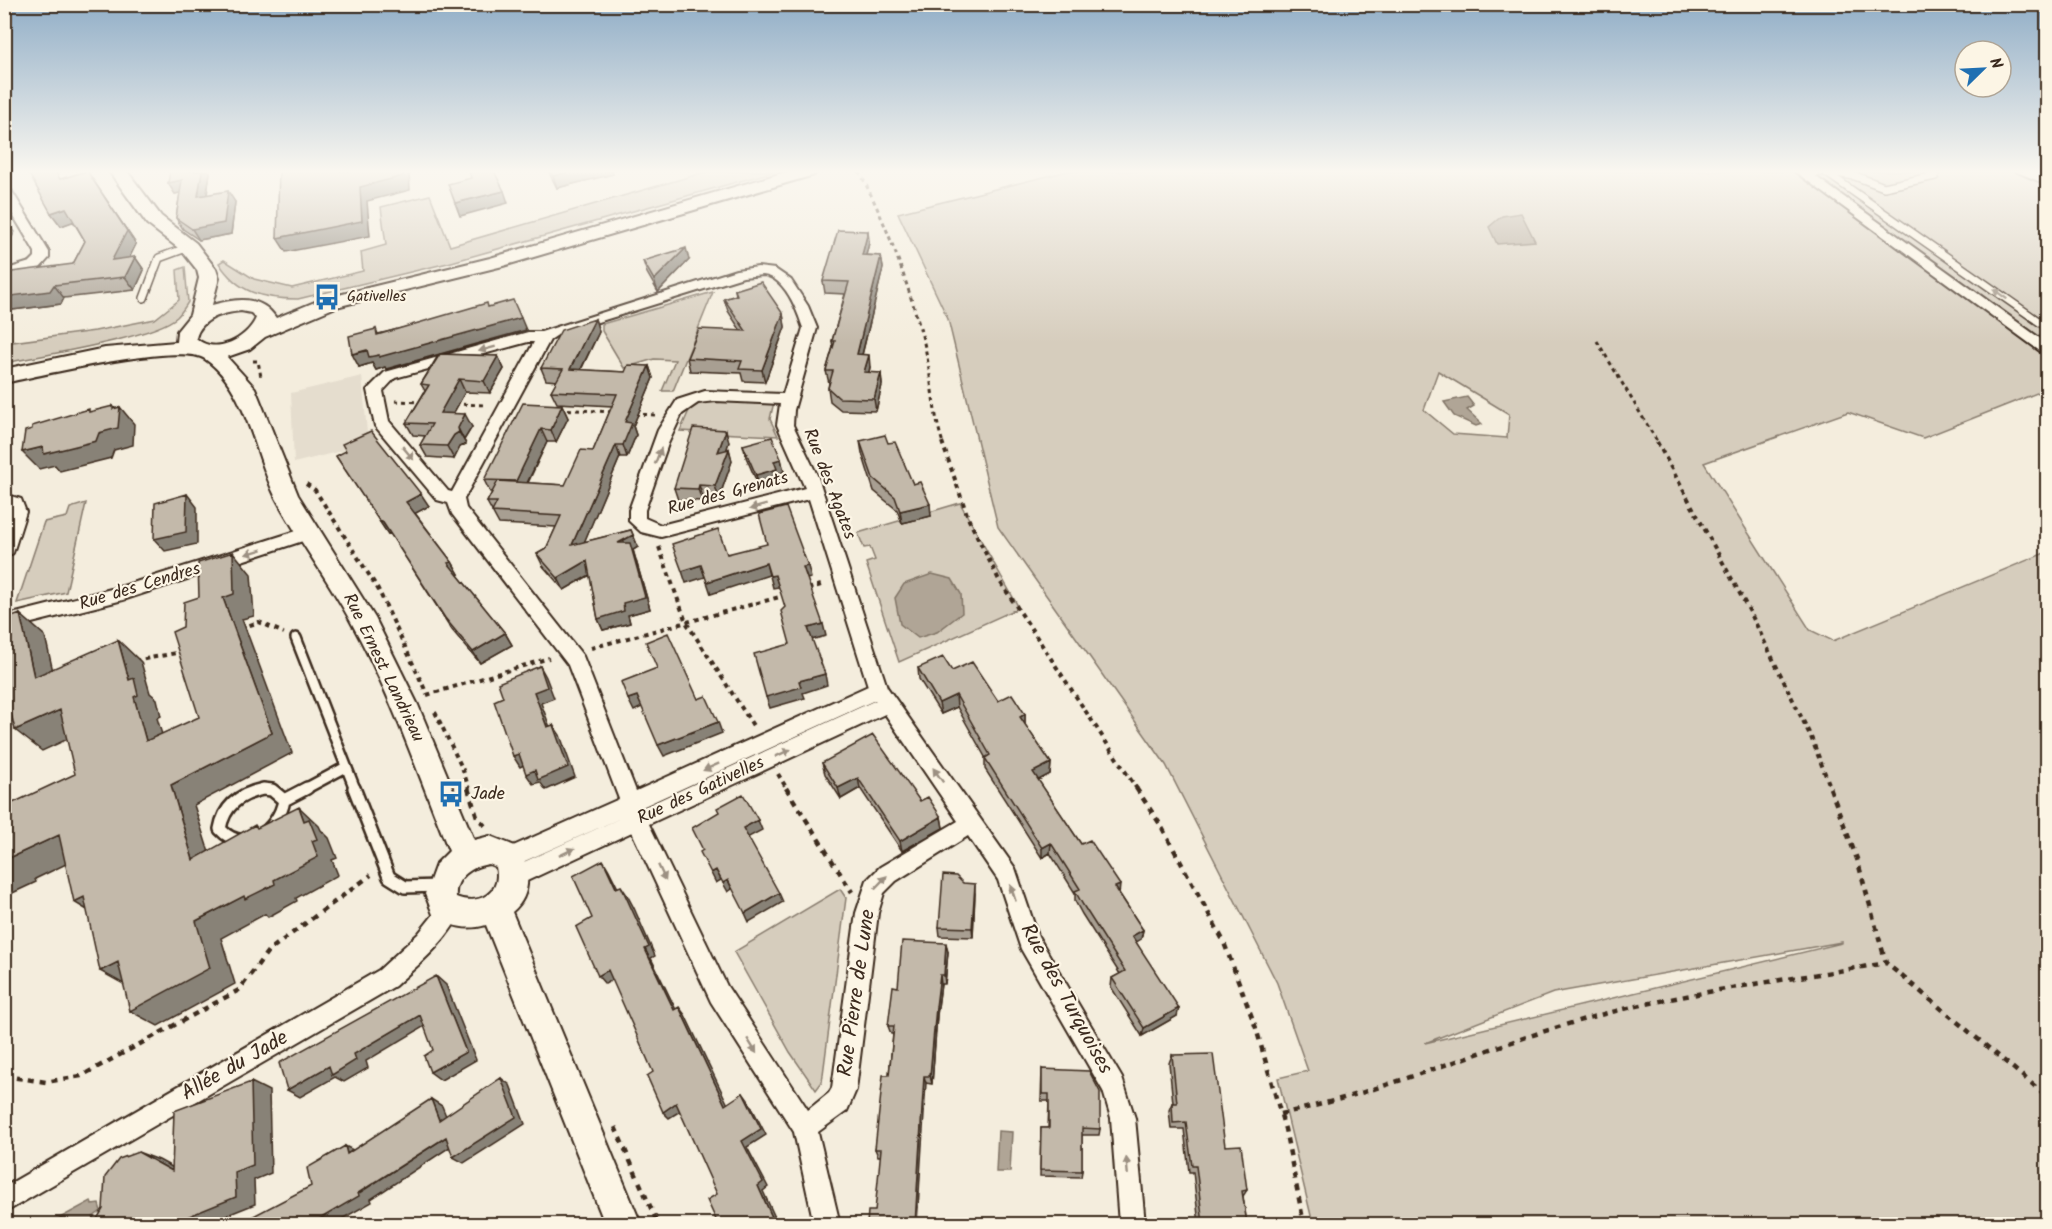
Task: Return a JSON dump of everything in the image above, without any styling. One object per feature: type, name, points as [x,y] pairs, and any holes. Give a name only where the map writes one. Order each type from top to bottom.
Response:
[{"type":"street","points":[[4,274],[35,265],[42,258],[42,252],[28,228]]},
{"type":"street","points":[[165,228],[189,247],[204,264],[209,278],[195,321],[186,333],[185,340],[189,347]]},
{"type":"street","points":[[4,376],[105,356],[189,347],[210,352],[225,350],[329,303],[504,259],[610,228]]},
{"type":"street","points":[[1882,228],[2048,352]]},
{"type":"street","name":"Rue des Agates","points":[[634,812],[571,652],[458,510],[456,499],[443,496],[381,422],[375,390],[390,375],[528,337],[544,337],[555,331],[741,273],[772,272],[782,279],[807,315],[810,328],[789,399],[785,425],[814,492],[883,698]]},
{"type":"street","points":[[209,278],[266,318],[256,335],[244,388]]},
{"type":"street","points":[[105,356],[226,307],[329,303]]},
{"type":"street","points":[[456,499],[544,337]]},
{"type":"street","name":"Rue Ernest Landrieau","points":[[210,352],[244,388],[287,495],[362,618],[404,705],[466,856]]},
{"type":"street","name":"Rue des Grenats","points":[[789,399],[697,397],[686,402],[676,411],[637,510],[637,521],[647,528],[661,531],[814,492]]},
{"type":"street","points":[[4,500],[15,503],[18,513],[4,553]]},
{"type":"street","name":"Rue des Cendres","points":[[4,623],[75,607],[309,533]]},
{"type":"street","name":"Rue des Gativelles","points":[[512,868],[883,698]]},
{"type":"street","name":"Rue des Turquoises","points":[[883,698],[1007,875],[1029,940],[1114,1086],[1123,1118],[1132,1224]]},
{"type":"street","points":[[634,812],[719,994],[806,1127],[827,1224]]},
{"type":"street","name":"Rue Pierre de Lune","points":[[806,1127],[838,1102],[844,1090],[870,898],[875,887],[888,874],[972,823]]},
{"type":"street","points":[[490,850],[512,868],[511,888],[494,908],[471,916],[446,898],[447,874],[466,856],[490,850]]},
{"type":"street","name":"Allée du Jade","points":[[4,1201],[387,978],[426,942],[446,898]]},
{"type":"street","points":[[494,908],[511,942],[623,1224]]},
{"type":"lane","points":[[1906,228],[2048,328]]},
{"type":"lane","points":[[144,298],[159,258],[189,247]]},
{"type":"lane","points":[[296,638],[384,865],[394,885],[446,898]]},
{"type":"lane","points":[[284,800],[346,767]]},
{"type":"lane","points":[[263,789],[272,790],[284,800],[281,816],[276,824],[259,837],[239,842],[230,840],[220,829],[225,811],[241,796],[263,789]]},
{"type":"path","points":[[888,228],[924,345],[941,438],[969,520],[999,580],[1160,824],[1223,940],[1256,1028],[1281,1114],[1304,1224]]},
{"type":"path","points":[[1597,340],[1660,446],[1751,614],[1811,737],[1857,859],[1886,963],[2048,1097]]},
{"type":"path","points":[[661,531],[658,544],[686,622],[767,751],[849,890],[870,898]]},
{"type":"path","points":[[404,705],[427,694],[571,652],[843,580]]},
{"type":"path","points":[[238,630],[259,621],[296,638]]},
{"type":"path","points":[[129,663],[150,654],[165,659],[186,651]]},
{"type":"path","points":[[4,716],[25,707]]},
{"type":"path","points":[[4,1076],[46,1082],[81,1076],[239,990],[268,951],[384,865]]},
{"type":"path","points":[[1281,1114],[1332,1103],[1515,1040],[1597,1016],[1678,997],[1886,963]]},
{"type":"shaded area","points":[[384,228],[443,228],[450,246],[511,228],[572,228],[448,263],[298,299],[263,296],[243,288],[226,273],[219,263],[224,260],[254,279],[292,288],[363,271],[361,252],[386,245]]},
{"type":"shaded area","points":[[905,228],[2047,228],[2047,389],[1923,438],[1848,412],[1704,463],[1810,630],[1833,641],[2047,552],[2047,1224],[1313,1224],[1278,1078],[1308,1071],[1277,983],[1166,765],[998,527],[948,319]],"holes":[[[1438,371],[1509,414],[1507,438],[1453,434],[1424,410]],[[1842,943],[1425,1043],[1553,993]]]},
{"type":"shaded area","points":[[1490,228],[1529,228],[1535,241],[1497,244]]},
{"type":"shaded area","points":[[185,267],[188,302],[177,317],[164,325],[121,339],[5,363],[5,343],[95,331],[155,319],[179,300],[177,270]]},
{"type":"shaded area","points":[[713,292],[673,391],[662,391],[675,360],[654,359],[624,368],[602,331],[602,324]]},
{"type":"shaded area","points":[[362,376],[368,444],[294,463],[291,393]]},
{"type":"shaded area","points":[[1467,397],[1474,406],[1467,410],[1482,424],[1476,426],[1454,416],[1444,402]]},
{"type":"shaded area","points":[[708,399],[774,402],[770,419],[778,436],[680,431],[691,406]]},
{"type":"shaded area","points":[[86,503],[66,592],[17,603],[44,522],[67,517],[70,508]]},
{"type":"shaded area","points":[[960,503],[1019,608],[899,662],[866,563],[875,560],[870,547],[864,548],[858,533]]},
{"type":"shaded area","points":[[932,574],[952,579],[961,594],[962,613],[937,632],[918,638],[900,624],[895,598],[904,584]]},
{"type":"shaded area","points":[[840,889],[846,898],[822,1082],[816,1090],[790,1052],[734,952]]},
{"type":"shaded area","points":[[998,1131],[1012,1132],[1010,1172],[996,1172]]},
{"type":"shaded area","points":[[91,1201],[92,1205],[99,1204],[101,1211],[93,1217],[94,1223],[49,1224]]},
{"type":"building","points":[[78,228],[125,228],[127,231],[112,260],[135,257],[125,277],[54,285],[50,291],[4,297],[4,273],[73,264],[85,241]]},
{"type":"building","points":[[277,228],[325,228],[277,238]]},
{"type":"building","points":[[838,230],[868,231],[862,255],[881,256],[857,354],[869,355],[864,372],[881,373],[874,399],[839,398],[828,388],[833,371],[826,371],[849,282],[823,281]]},
{"type":"building","points":[[686,248],[654,280],[643,261]]},
{"type":"building","points":[[761,282],[783,314],[762,370],[739,369],[742,361],[687,358],[699,329],[746,331],[724,299],[737,295],[735,290]]},
{"type":"building","points":[[513,300],[521,318],[379,357],[379,355],[369,357],[367,350],[352,354],[349,336],[376,329],[377,335],[487,303],[488,307]]},
{"type":"building","points":[[595,319],[570,369],[625,372],[628,365],[649,366],[625,422],[632,423],[623,445],[616,445],[572,545],[631,530],[633,535],[618,543],[630,543],[645,597],[623,603],[624,611],[598,619],[587,561],[558,578],[537,554],[546,549],[561,516],[492,512],[497,502],[487,502],[498,481],[565,485],[581,450],[593,451],[617,394],[551,391],[563,369],[541,368],[561,330]]},
{"type":"building","points":[[440,354],[498,356],[484,381],[459,379],[440,413],[465,414],[458,428],[459,432],[454,435],[447,446],[420,445],[432,424],[406,423],[429,385],[421,384]]},
{"type":"building","points":[[523,403],[562,405],[551,430],[541,429],[516,481],[484,480]]},
{"type":"building","points":[[113,406],[113,409],[120,407],[118,428],[99,433],[96,441],[44,454],[43,447],[22,452],[25,431],[32,429],[32,426],[89,409],[89,412]]},
{"type":"building","points":[[693,428],[726,430],[718,452],[729,449],[715,486],[699,485],[698,489],[674,488]]},
{"type":"building","points":[[371,431],[421,494],[406,502],[452,562],[448,563],[505,633],[473,652],[445,618],[382,521],[380,522],[336,456],[346,451],[342,444]]},
{"type":"building","points":[[885,435],[888,443],[895,442],[913,484],[920,482],[930,504],[900,511],[895,497],[873,478],[860,441]]},
{"type":"building","points":[[772,437],[781,459],[774,461],[777,469],[756,475],[743,445]]},
{"type":"building","points":[[187,494],[186,532],[154,539],[155,503]]},
{"type":"building","points":[[786,507],[808,566],[803,567],[823,624],[808,628],[825,674],[799,681],[801,687],[766,697],[754,654],[790,644],[781,611],[785,607],[775,575],[770,576],[766,563],[707,582],[701,565],[682,571],[672,544],[718,529],[727,554],[767,544],[759,514]]},
{"type":"building","points":[[233,552],[234,594],[223,598],[272,733],[171,785],[193,860],[255,825],[257,828],[299,807],[304,821],[309,819],[317,839],[312,841],[318,857],[274,880],[275,884],[245,899],[244,896],[196,921],[210,968],[130,1011],[118,962],[100,971],[84,897],[74,902],[59,835],[5,860],[4,865],[4,807],[75,774],[60,710],[15,730],[4,697],[4,620],[20,614],[34,677],[118,640],[129,680],[134,678],[138,695],[134,697],[146,741],[199,717],[172,632],[183,627],[184,602],[199,597],[198,563]]},
{"type":"building","points":[[668,633],[698,699],[706,696],[718,722],[658,745],[637,696],[628,699],[621,682],[657,668],[646,642]]},
{"type":"building","points":[[943,657],[952,671],[972,662],[998,701],[1012,694],[1025,714],[1020,717],[1051,763],[1033,772],[1081,844],[1090,840],[1120,885],[1115,887],[1143,930],[1132,936],[1179,1008],[1144,1028],[1112,978],[1125,971],[1075,891],[1080,889],[1051,843],[1042,848],[985,758],[990,755],[956,695],[939,703],[918,668]]},
{"type":"building","points":[[540,666],[547,687],[534,692],[547,727],[553,725],[568,767],[538,780],[535,770],[526,774],[519,754],[513,756],[494,701],[503,697],[498,683]]},
{"type":"building","points":[[873,735],[920,801],[928,797],[941,817],[900,841],[858,778],[838,788],[822,763]]},
{"type":"building","points":[[743,794],[758,820],[743,828],[779,893],[745,913],[728,880],[723,883],[716,870],[711,873],[700,852],[703,850],[692,828],[719,812],[717,808]]},
{"type":"building","points":[[603,860],[616,888],[621,886],[649,947],[645,949],[674,1010],[679,1007],[725,1105],[743,1093],[761,1129],[742,1141],[763,1182],[758,1186],[775,1224],[718,1224],[707,1200],[717,1194],[676,1103],[663,1112],[647,1076],[653,1072],[608,970],[598,976],[576,927],[592,918],[573,876]]},
{"type":"building","points":[[943,875],[956,876],[963,883],[975,884],[972,928],[939,927]]},
{"type":"building","points":[[902,941],[946,943],[944,975],[940,975],[936,1007],[930,1076],[924,1076],[915,1224],[867,1224],[868,1211],[875,1211],[881,1149],[875,1149],[883,1075],[889,1075],[894,1026],[888,1026],[893,986],[898,987]]},
{"type":"building","points":[[436,976],[466,1052],[430,1072],[424,1056],[433,1050],[420,1015],[354,1054],[356,1060],[332,1075],[329,1066],[287,1090],[279,1063]]},
{"type":"building","points":[[1213,1054],[1225,1146],[1241,1145],[1247,1190],[1242,1191],[1247,1224],[1203,1224],[1196,1166],[1192,1166],[1186,1122],[1173,1123],[1172,1103],[1177,1103],[1172,1055]]},
{"type":"building","points":[[1042,1069],[1089,1071],[1100,1092],[1100,1129],[1082,1128],[1082,1171],[1040,1170],[1041,1128],[1049,1128],[1049,1094],[1042,1094]]},
{"type":"building","points":[[501,1078],[516,1117],[453,1157],[446,1137],[358,1193],[359,1196],[311,1224],[238,1224],[311,1186],[307,1168],[345,1146],[347,1154],[431,1099],[439,1120]]},
{"type":"building","points":[[251,1082],[253,1165],[235,1172],[236,1197],[177,1221],[177,1224],[94,1224],[103,1209],[105,1177],[119,1159],[138,1152],[172,1171],[174,1111]]},
{"type":"place","name":"Gativelles","points":[[327,297]]},
{"type":"place","name":"Jade","points":[[451,794]]}]
